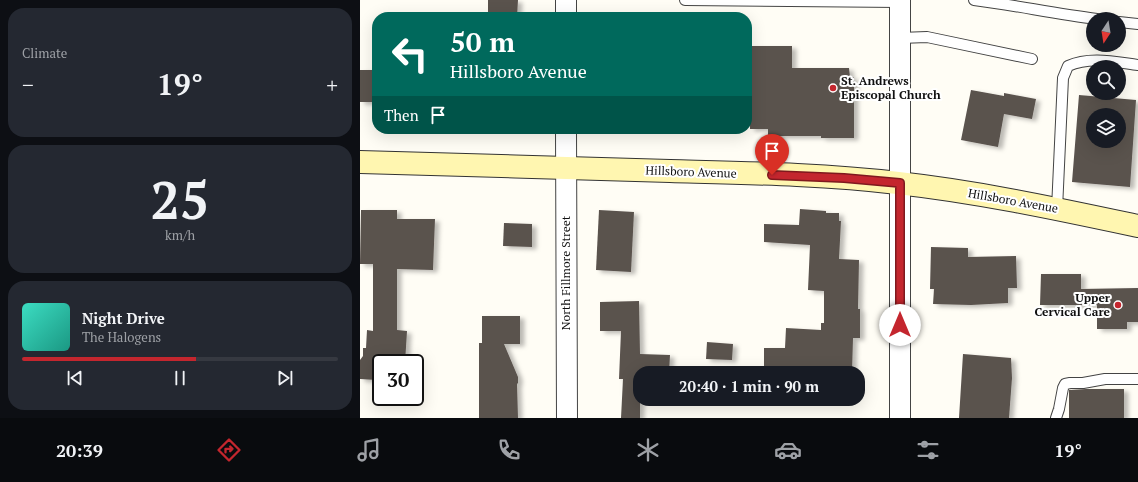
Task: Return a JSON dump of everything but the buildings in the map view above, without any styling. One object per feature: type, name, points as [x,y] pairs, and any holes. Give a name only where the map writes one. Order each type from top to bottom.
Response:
[{"type":"street","points":[[566,0],[566,12]]},
{"type":"street","points":[[900,1],[900,418]]},
{"type":"street","name":"North Fillmore Street","points":[[566,134],[567,418]]},
{"type":"street","name":"Hillsboro Avenue","points":[[360,162],[707,172],[836,178],[900,183],[973,193],[1138,226]]},
{"type":"lane","points":[[685,0],[900,1]]},
{"type":"lane","points":[[974,0],[1086,18]]},
{"type":"lane","points":[[1126,23],[1138,24]]},
{"type":"lane","points":[[900,38],[927,37],[1032,58]]},
{"type":"lane","points":[[1057,209],[1063,78],[1068,66],[1076,62],[1104,61],[1138,65]]},
{"type":"lane","points":[[1056,418],[1065,384],[1083,383],[1105,379],[1138,380]]},
{"type":"place","name":"St. Andrews Episcopal Church","points":[[833,88]]},
{"type":"place","name":"Upper Cervical Care","points":[[1118,305]]},
{"type":"route","points":[[772,175],[844,178],[900,183],[900,325]]}]
